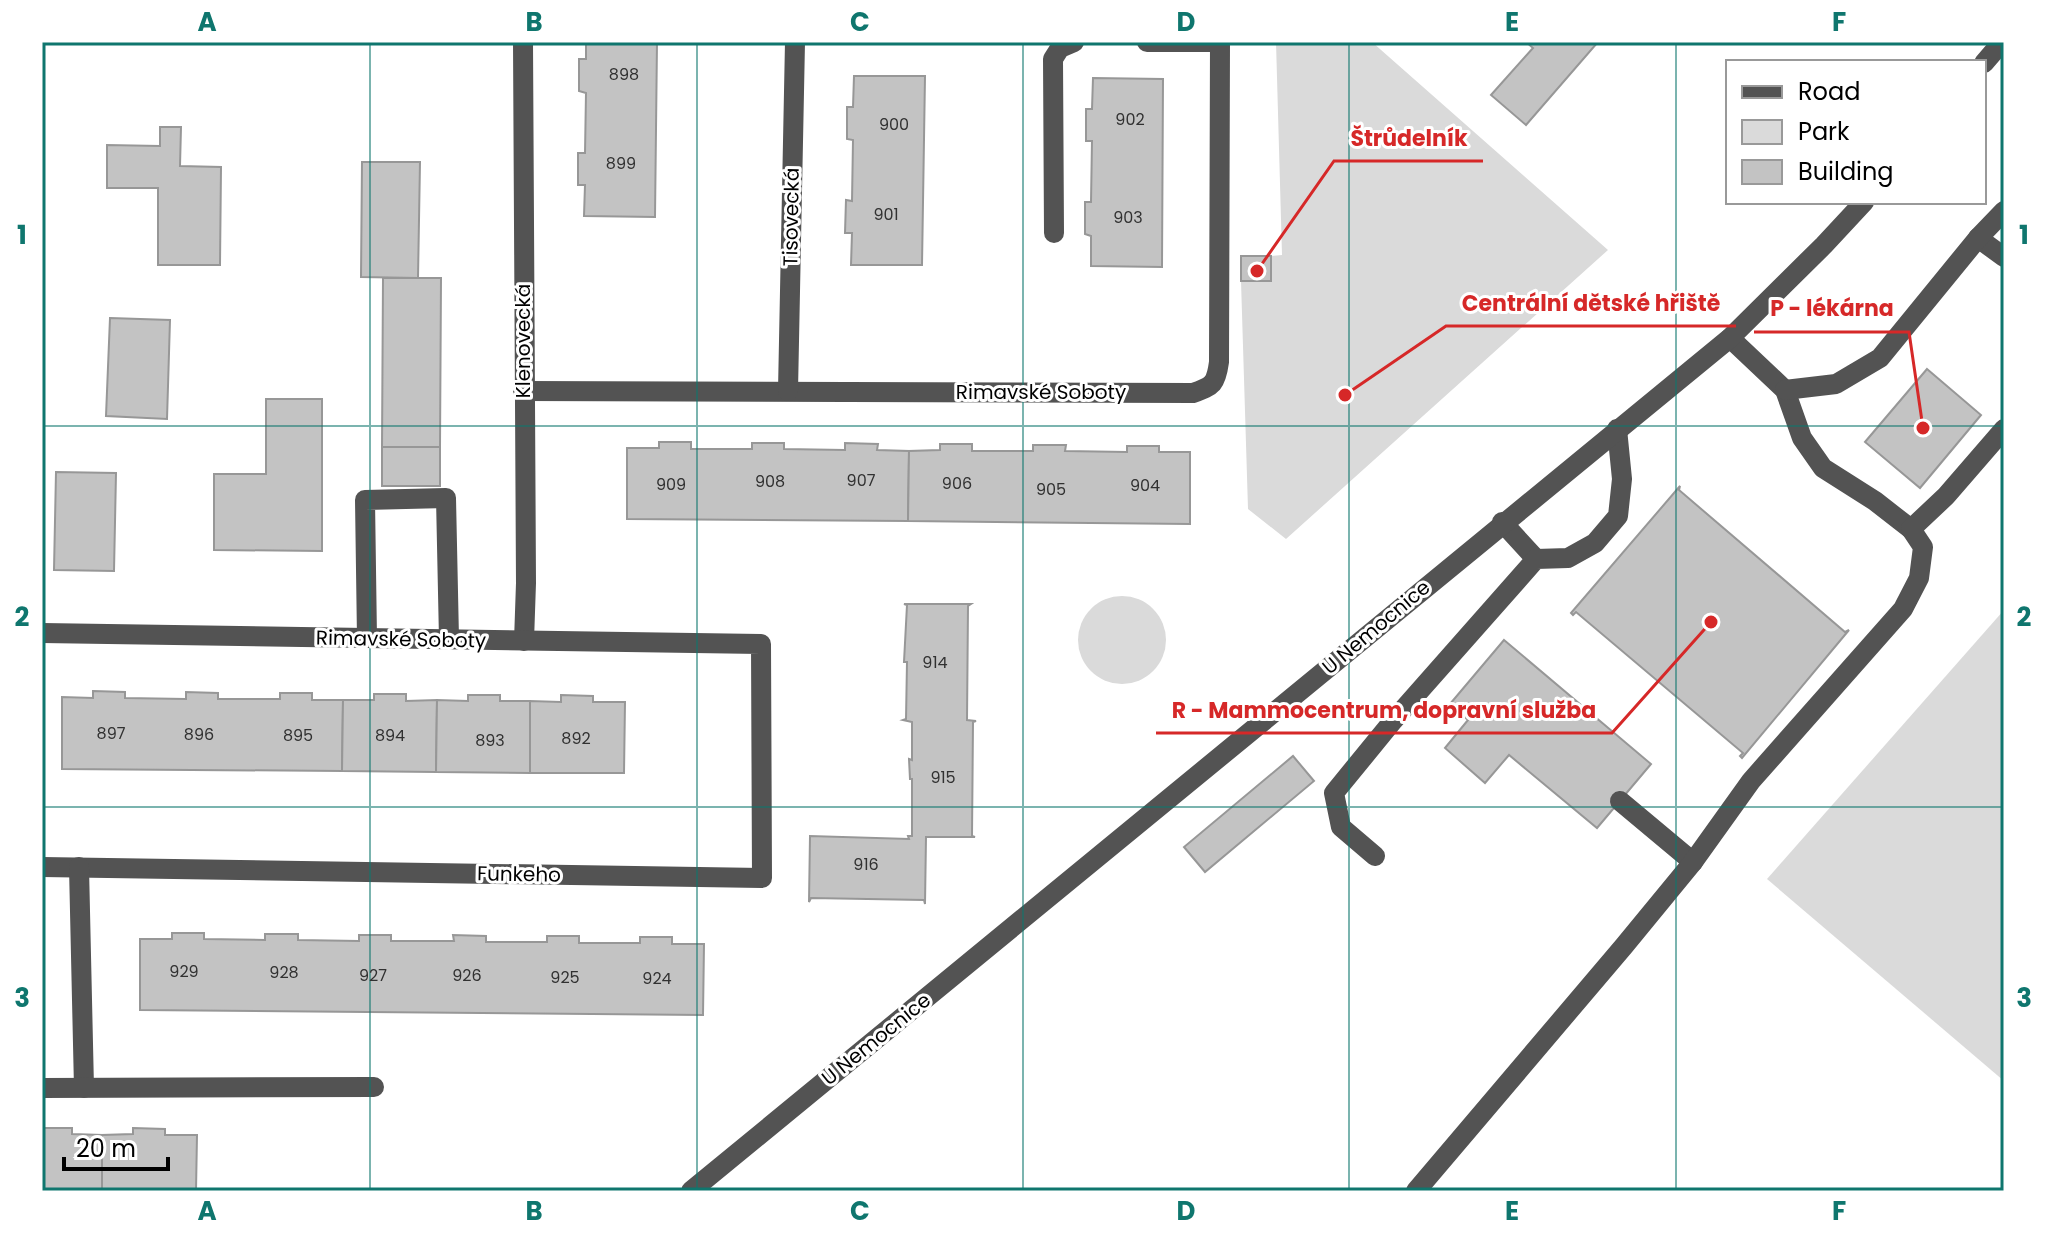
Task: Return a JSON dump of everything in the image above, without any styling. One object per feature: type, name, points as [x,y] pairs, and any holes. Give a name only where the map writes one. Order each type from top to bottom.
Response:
[{"type":"street","name":"Klenovecká","points":[[523,42],[524,641]]},
{"type":"street","name":"Tisovecká","points":[[788,391],[795,42]]},
{"type":"street","points":[[1054,233],[1053,59],[1060,48],[1074,42]]},
{"type":"street","points":[[1147,42],[1220,42]]},
{"type":"street","name":"Rimavské Soboty","points":[[523,391],[1193,393],[1211,387],[1217,377],[1219,362],[1220,42]]},
{"type":"street","points":[[1986,61],[2002,42]]},
{"type":"street","name":"U Nemocnice","points":[[691,1191],[1502,522],[1730,338],[1862,204]]},
{"type":"street","points":[[1785,390],[1836,384],[1880,358],[1978,238],[2004,211]]},
{"type":"street","points":[[1978,238],[2004,257]]},
{"type":"street","points":[[1416,1191],[1693,862],[1751,781],[1903,609],[1919,578],[1923,547],[1911,529],[1875,501],[1823,468],[1802,438],[1785,390],[1730,338]]},
{"type":"street","points":[[1375,856],[1341,827],[1334,793],[1392,722],[1536,559],[1568,558],[1595,543],[1618,516],[1622,479],[1617,429]]},
{"type":"street","points":[[1911,529],[1946,496],[2004,429]]},
{"type":"street","points":[[367,638],[365,500],[446,498],[449,639]]},
{"type":"street","points":[[1502,522],[1536,559]]},
{"type":"street","name":"Rimavské Soboty","points":[[42,633],[761,644]]},
{"type":"street","name":"Funkeho","points":[[42,867],[762,878],[761,644]]},
{"type":"street","points":[[1620,801],[1693,862]]},
{"type":"street","points":[[79,867],[84,1088]]},
{"type":"street","points":[[42,1088],[374,1087]]},
{"type":"green space","points":[[1276,42],[1372,42],[1608,250],[1286,539],[1248,509],[1241,281],[1271,281],[1271,256],[1282,255]]},
{"type":"green space","points":[[1122,596],[1139,599],[1153,609],[1163,623],[1166,640],[1163,657],[1153,671],[1139,681],[1122,684],[1105,681],[1091,671],[1081,657],[1078,640],[1081,623],[1091,609],[1105,599]]},
{"type":"green space","points":[[2004,610],[2004,1081],[1767,879]]},
{"type":"building","points":[[586,42],[657,42],[655,217],[584,216],[585,185],[578,185],[578,153],[585,153],[586,93],[579,91],[579,59],[586,59]]},
{"type":"building","points":[[1526,42],[1598,42],[1526,125],[1491,95],[1533,48]]},
{"type":"building","points":[[854,76],[925,76],[922,265],[851,265],[852,233],[845,233],[846,200],[852,201],[853,140],[847,139],[847,107],[853,107]]},
{"type":"building","points":[[1093,78],[1163,79],[1162,267],[1091,266],[1091,236],[1085,234],[1085,202],[1091,202],[1092,141],[1086,141],[1086,109],[1092,109]]},
{"type":"building","points":[[160,127],[181,127],[180,166],[221,167],[220,265],[158,265],[158,188],[107,188],[107,145],[160,146]]},
{"type":"building","points":[[362,162],[420,162],[418,278],[361,277]]},
{"type":"building","points":[[1241,256],[1271,256],[1271,281],[1241,281]]},
{"type":"building","points":[[383,278],[441,278],[440,447],[382,447]]},
{"type":"building","points":[[110,318],[170,320],[167,419],[106,416]]},
{"type":"building","points":[[1927,369],[1981,415],[1920,488],[1865,442]]},
{"type":"building","points":[[266,399],[322,399],[322,551],[214,550],[214,474],[266,474]]},
{"type":"building","points":[[659,442],[691,442],[691,449],[752,449],[752,443],[784,443],[784,449],[845,450],[845,443],[878,444],[877,450],[909,451],[908,521],[627,519],[627,448],[659,448]]},
{"type":"building","points":[[940,444],[972,444],[972,451],[1033,451],[1033,445],[1066,445],[1065,451],[1127,452],[1127,446],[1159,446],[1159,452],[1190,452],[1190,524],[908,521],[909,451],[940,450]]},
{"type":"building","points":[[382,447],[440,447],[440,486],[382,486]]},
{"type":"building","points":[[56,472],[116,473],[114,571],[54,570]]},
{"type":"building","points":[[1680,486],[1679,490],[1845,632],[1849,630],[1742,758],[1743,753],[1576,612],[1571,613]]},
{"type":"building","points":[[904,604],[971,604],[968,606],[967,720],[976,721],[973,722],[972,836],[975,837],[926,837],[925,904],[924,900],[811,898],[809,902],[810,836],[909,839],[908,836],[912,836],[909,759],[912,760],[912,722],[903,720],[906,719],[907,662],[904,662],[907,605]]},
{"type":"building","points":[[1504,640],[1651,764],[1597,828],[1509,755],[1485,783],[1445,748],[1468,720],[1450,704]]},
{"type":"building","points":[[93,691],[125,692],[125,698],[186,699],[186,692],[218,693],[218,699],[280,699],[280,693],[312,693],[312,700],[343,700],[342,771],[62,769],[62,697],[93,698]]},
{"type":"building","points":[[374,694],[406,694],[406,701],[437,700],[436,772],[342,771],[343,700],[374,700]]},
{"type":"building","points":[[468,695],[500,695],[500,701],[530,701],[530,773],[436,772],[437,700],[468,701]]},
{"type":"building","points":[[561,695],[593,696],[593,702],[625,702],[624,773],[530,773],[530,701],[561,702]]},
{"type":"building","points":[[1293,756],[1314,781],[1205,872],[1184,847]]},
{"type":"building","points":[[172,933],[204,933],[204,939],[265,940],[265,934],[298,934],[298,940],[359,941],[359,935],[391,935],[391,941],[454,941],[453,935],[486,936],[486,942],[547,942],[547,936],[579,936],[579,943],[640,943],[640,937],[672,937],[672,944],[704,944],[703,1015],[140,1010],[140,939],[172,939]]},
{"type":"building","points":[[42,1128],[72,1128],[72,1134],[102,1135],[102,1191],[42,1191]]},
{"type":"building","points":[[133,1128],[165,1129],[165,1135],[197,1135],[196,1191],[102,1191],[102,1135],[133,1134]]},
{"type":"place","name":"Štrůdelník","points":[[1257,271]]},
{"type":"place","name":"Centrální dětské hřiště","points":[[1345,395]]},
{"type":"place","name":"P - lékárna","points":[[1923,428]]},
{"type":"place","name":"R - Mammocentrum, dopravní služba","points":[[1711,622]]}]
